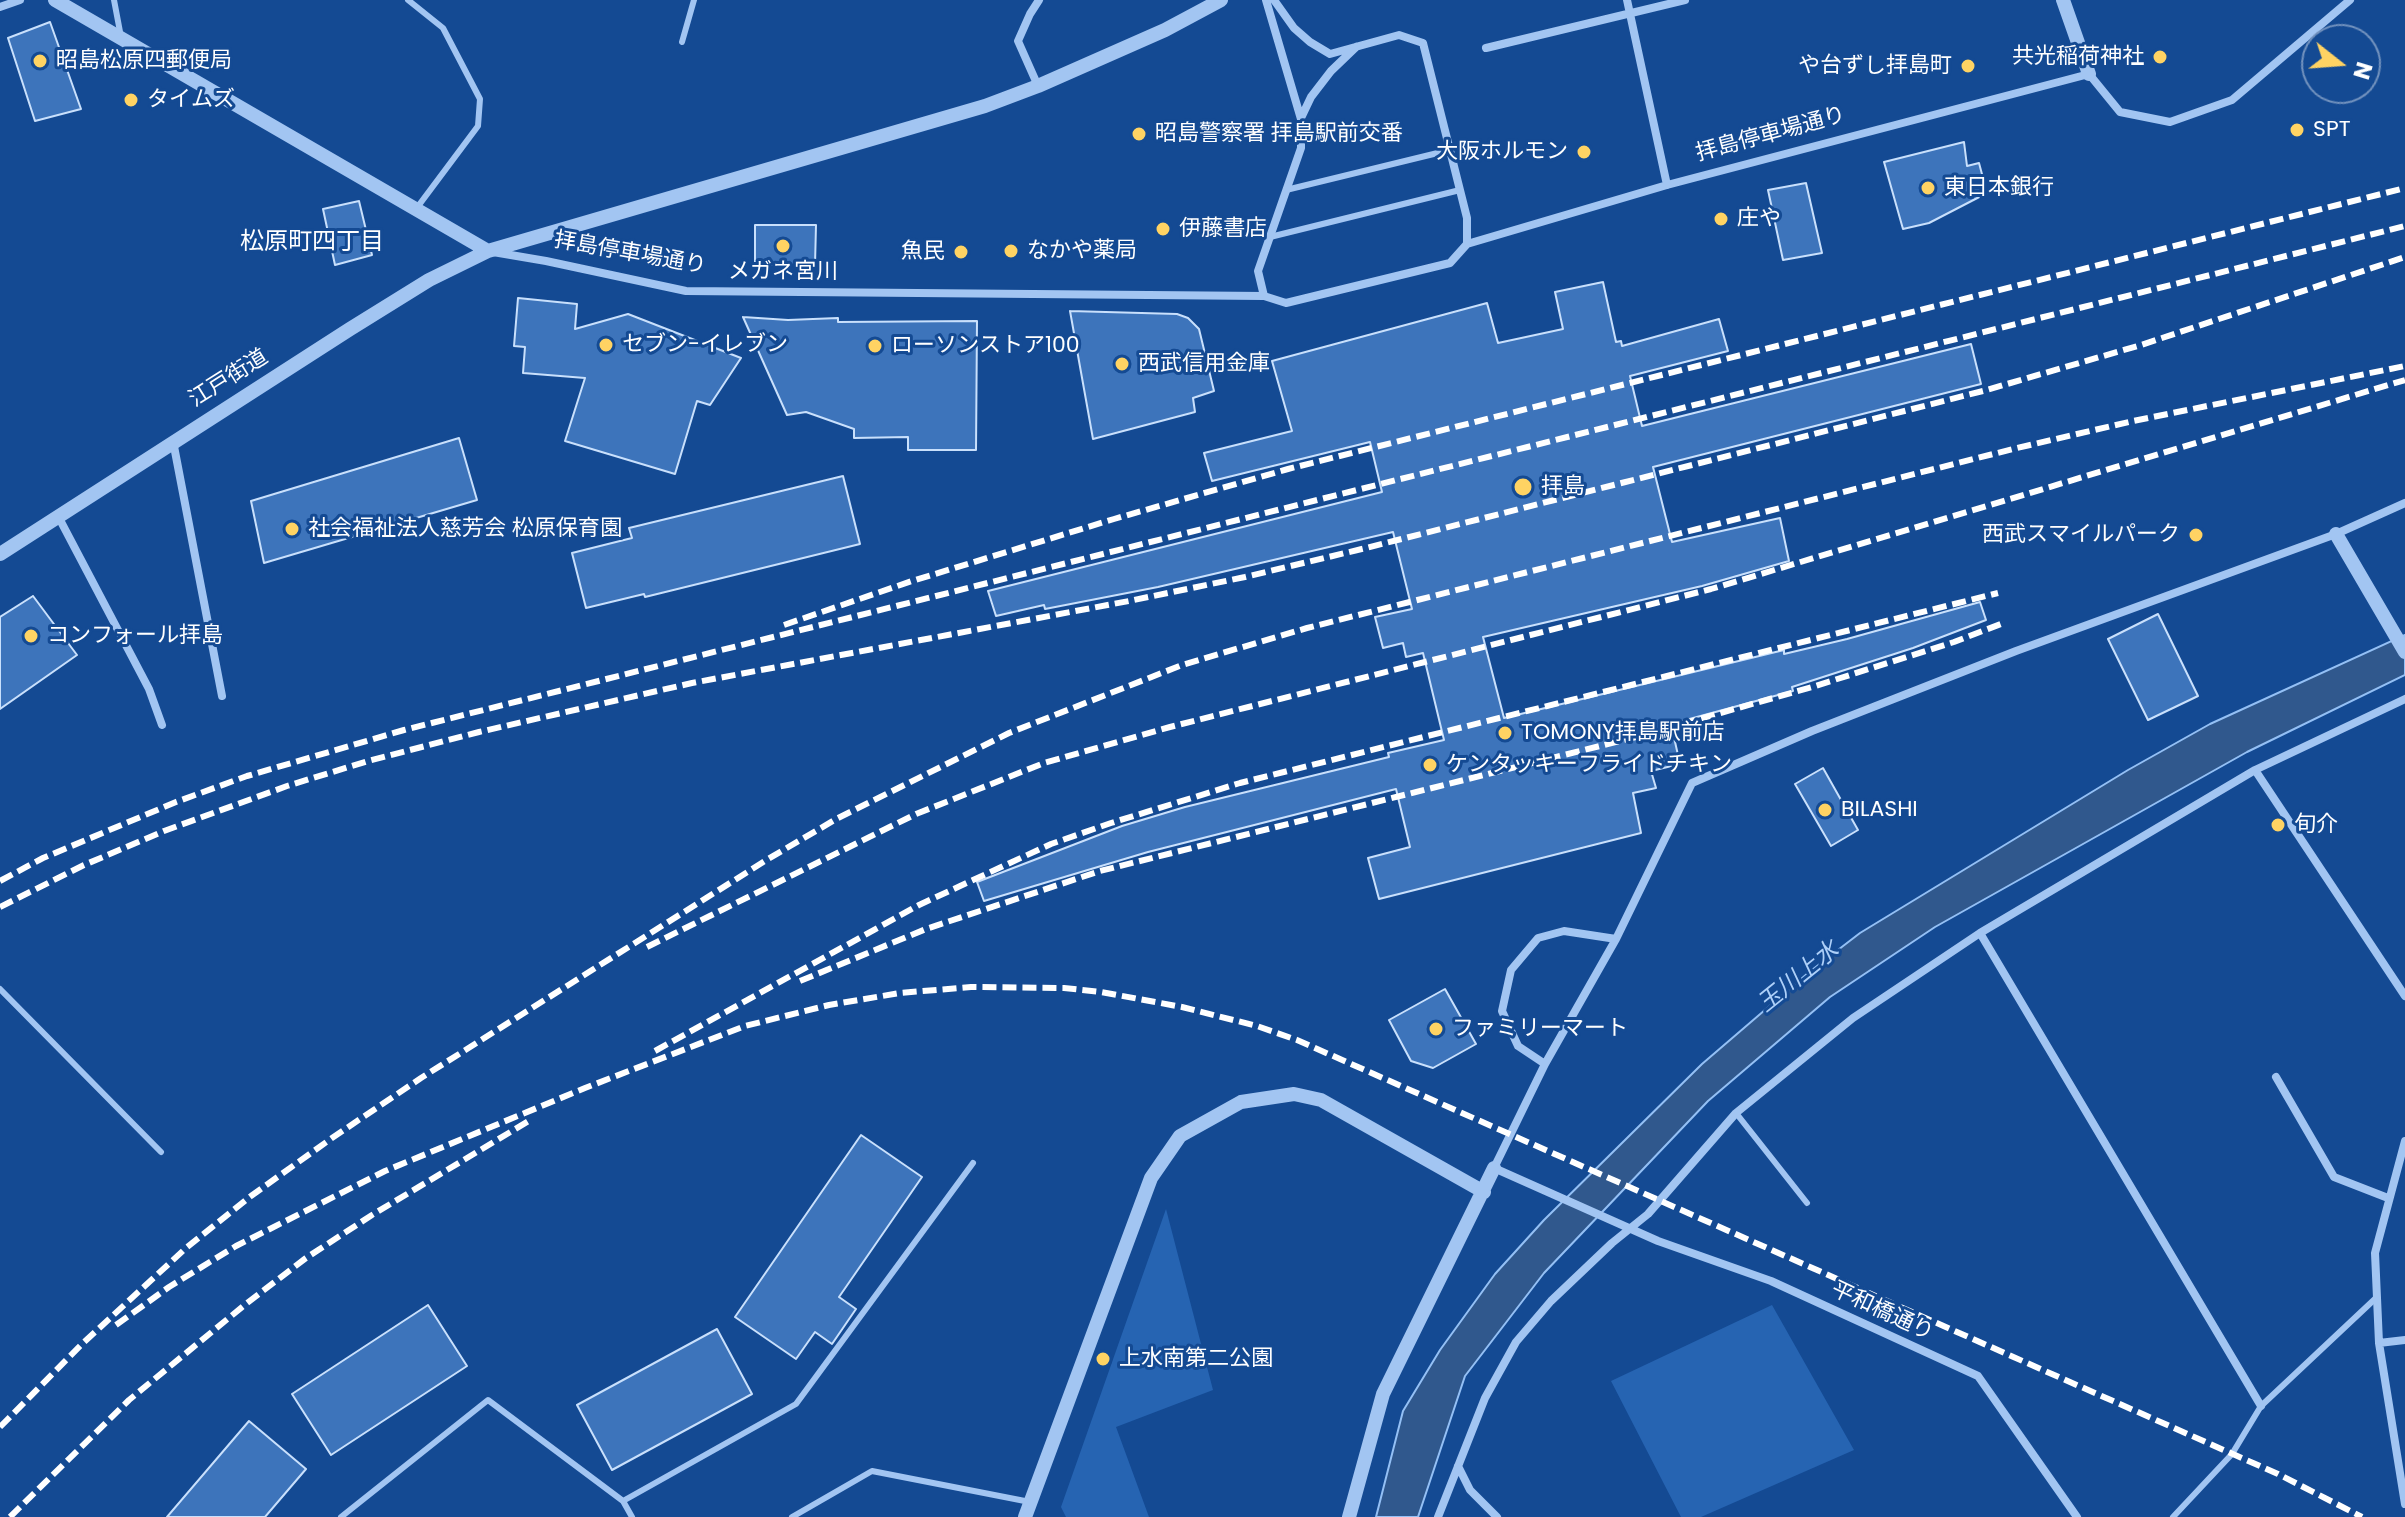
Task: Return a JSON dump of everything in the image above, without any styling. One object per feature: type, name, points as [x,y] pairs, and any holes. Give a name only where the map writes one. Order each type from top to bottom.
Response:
[{"type":"street","points":[[0,7],[20,0]]},
{"type":"street","name":"拝島停車場通り","points":[[55,0],[488,251],[686,291],[1264,296],[1286,303],[1450,263],[1467,244],[1667,185],[2089,74]]},
{"type":"street","points":[[1038,86],[1018,41],[1039,0]]},
{"type":"street","name":"江戸街道","points":[[0,554],[429,280],[488,251],[985,106],[1165,30],[1221,0]]},
{"type":"street","points":[[1264,296],[1258,271],[1301,148],[1301,119],[1266,0]]},
{"type":"street","points":[[1274,0],[1294,28],[1330,54],[1399,35],[1423,43],[1467,218],[1467,244]]},
{"type":"street","points":[[1627,0],[1667,185]]},
{"type":"street","points":[[1486,48],[1685,0]]},
{"type":"street","points":[[2063,0],[2089,74],[2120,112],[2170,122],[2232,100],[2350,0]]},
{"type":"street","points":[[1301,119],[1311,97],[1331,71],[1356,47]]},
{"type":"street","points":[[173,441],[222,696]]},
{"type":"street","points":[[1349,1517],[1383,1394],[1545,1064],[1616,939],[1692,783],[1812,731],[2016,651],[2336,534],[2405,503]]},
{"type":"street","points":[[58,516],[149,689],[162,725]]},
{"type":"street","points":[[2336,534],[2405,652]]},
{"type":"street","points":[[1438,1517],[1485,1398],[1516,1342],[1551,1301],[1612,1243],[1648,1214],[1736,1113],[1853,1018],[1980,933],[2255,770],[2405,699]]},
{"type":"street","points":[[2255,770],[2405,996]]},
{"type":"street","points":[[1545,1064],[1518,1046],[1502,1011],[1511,970],[1538,938],[1564,931],[1616,939]]},
{"type":"street","points":[[1980,933],[2261,1406]]},
{"type":"street","points":[[2276,1077],[2334,1177],[2388,1198]]},
{"type":"street","points":[[1025,1517],[1151,1178],[1180,1136],[1241,1102],[1294,1094],[1321,1100],[1484,1192]]},
{"type":"street","points":[[2405,1141],[2375,1253],[2379,1343],[2405,1504]]},
{"type":"street","name":"平和橋通り","points":[[1494,1168],[1658,1241],[1771,1281],[1978,1376],[2077,1517]]},
{"type":"street","points":[[2379,1343],[2405,1340]]},
{"type":"street","points":[[1458,1466],[1470,1490],[1497,1517]]},
{"type":"lane","points":[[114,0],[121,37]]},
{"type":"lane","points":[[408,0],[443,28],[480,99],[478,126],[416,209]]},
{"type":"lane","points":[[682,42],[694,0]]},
{"type":"lane","points":[[1286,190],[1450,150]]},
{"type":"lane","points":[[1270,237],[1460,190]]},
{"type":"lane","points":[[0,989],[161,1152]]},
{"type":"lane","points":[[1736,1113],[1807,1203]]},
{"type":"lane","points":[[623,1501],[796,1404],[973,1163]]},
{"type":"lane","points":[[2173,1517],[2232,1454],[2261,1406],[2377,1297]]},
{"type":"lane","points":[[341,1517],[488,1400],[623,1501],[632,1517]]},
{"type":"lane","points":[[792,1517],[872,1471],[1030,1502]]},
{"type":"shaded area","points":[[2405,635],[2405,675],[2247,752],[1935,927],[1830,997],[1708,1101],[1544,1273],[1465,1376],[1418,1517],[1376,1517],[1403,1411],[1440,1350],[1495,1274],[1544,1220],[1702,1064],[1808,973],[1860,933],[2128,770],[2210,724]]},
{"type":"shaded area","points":[[1166,1209],[1213,1390],[1116,1427],[1149,1517],[1066,1517],[1061,1507]]},
{"type":"shaded area","points":[[1772,1305],[1854,1450],[1701,1517],[1681,1517],[1611,1381]]},
{"type":"building","points":[[50,22],[81,109],[35,121],[8,38]]},
{"type":"building","points":[[1964,142],[1967,166],[1979,163],[1987,193],[1929,223],[1903,229],[1884,162]]},
{"type":"building","points":[[1806,183],[1822,253],[1783,260],[1768,190]]},
{"type":"building","points":[[359,201],[372,255],[335,265],[323,209]]},
{"type":"building","points":[[755,225],[816,225],[815,265],[755,264]]},
{"type":"building","points":[[1603,282],[1616,342],[1621,341],[1622,346],[1719,319],[1728,351],[1630,376],[1642,426],[1971,344],[1981,384],[1653,467],[1672,542],[1780,518],[1789,561],[1702,586],[1483,637],[1504,718],[1784,650],[1784,654],[1847,639],[1980,602],[1986,620],[1913,648],[1792,687],[1793,691],[1671,724],[1680,764],[1651,771],[1656,788],[1633,793],[1641,833],[1379,899],[1368,858],[1410,847],[1396,789],[1148,852],[984,901],[977,882],[1122,826],[1444,740],[1423,653],[1406,657],[1403,643],[1383,648],[1375,617],[1412,609],[1393,532],[1158,587],[1045,609],[1044,605],[996,616],[988,591],[1382,492],[1370,442],[1212,481],[1204,453],[1292,431],[1272,361],[1487,303],[1498,343],[1563,329],[1555,292]]},
{"type":"building","points":[[518,298],[577,304],[575,329],[628,314],[741,358],[710,405],[697,401],[675,474],[565,441],[585,378],[523,373],[525,347],[514,346]]},
{"type":"building","points":[[1070,311],[1177,314],[1188,318],[1199,329],[1214,391],[1193,398],[1195,412],[1093,439]]},
{"type":"building","points":[[743,317],[788,320],[838,318],[838,322],[977,321],[976,450],[908,450],[908,437],[854,438],[854,429],[806,412],[787,415]]},
{"type":"building","name":"社会福祉法人慈芳会 松原保育園","points":[[459,438],[477,500],[264,563],[251,501]]},
{"type":"building","points":[[843,476],[860,544],[645,597],[644,594],[586,608],[572,553],[632,538],[629,528]]},
{"type":"building","name":"コンフォール拝島","points":[[33,596],[77,655],[0,709],[0,617]]},
{"type":"building","points":[[2158,614],[2198,696],[2148,720],[2108,639]]},
{"type":"building","points":[[1823,768],[1858,830],[1831,846],[1795,784]]},
{"type":"building","points":[[1445,989],[1476,1044],[1433,1068],[1411,1061],[1389,1020]]},
{"type":"building","points":[[861,1135],[922,1177],[839,1297],[856,1309],[832,1344],[815,1332],[796,1359],[735,1317]]},
{"type":"building","points":[[428,1305],[467,1366],[331,1455],[292,1394]]},
{"type":"building","points":[[717,1329],[752,1394],[612,1470],[577,1405]]},
{"type":"building","points":[[249,1421],[306,1469],[265,1517],[167,1517]]},
{"type":"railway","points":[[784,625],[912,581],[1288,469],[2405,188]]},
{"type":"railway","points":[[0,881],[43,858],[176,802],[247,776],[404,730],[2405,226]]},
{"type":"railway","points":[[0,907],[84,865],[164,831],[287,786],[368,761],[692,683],[1129,601],[1366,548],[1983,391],[2141,345],[2405,257]]},
{"type":"railway","points":[[0,1427],[82,1344],[186,1248],[251,1196],[332,1138],[421,1078],[768,859],[838,818],[1009,733],[1182,665],[1307,628],[2017,448],[2133,421],[2405,366]]},
{"type":"railway","points":[[647,947],[916,814],[1044,763],[1170,727],[1711,589],[2405,380]]},
{"type":"railway","points":[[655,1051],[919,905],[1051,844],[1111,823],[1240,783],[1998,593]]},
{"type":"railway","points":[[800,981],[926,929],[1100,871],[1636,737],[1812,687],[1954,642],[2006,622]]},
{"type":"railway","points":[[116,1325],[169,1287],[236,1246],[385,1171],[745,1026],[829,1005],[900,993],[971,987],[1064,988],[1182,1007],[1257,1026],[1297,1040],[2278,1474],[2362,1517]]},
{"type":"railway","points":[[10,1517],[129,1400],[306,1258],[532,1119]]},
{"type":"place","name":"共光稲荷神社","points":[[2160,57]]},
{"type":"place","name":"昭島松原四郵便局","points":[[40,61]]},
{"type":"place","name":"や台ずし拝島町","points":[[1968,66]]},
{"type":"place","name":"タイムズ","points":[[131,100]]},
{"type":"place","name":"SPT","points":[[2297,130]]},
{"type":"place","name":"昭島警察署 拝島駅前交番","points":[[1139,134]]},
{"type":"place","name":"大阪ホルモン","points":[[1584,152]]},
{"type":"place","name":"東日本銀行","points":[[1928,188]]},
{"type":"place","name":"庄や","points":[[1721,219]]},
{"type":"place","name":"伊藤書店","points":[[1163,229]]},
{"type":"place","name":"メガネ宮川","points":[[783,246]]},
{"type":"place","name":"なかや薬局","points":[[1011,251]]},
{"type":"place","name":"魚民","points":[[961,252]]},
{"type":"place","name":"セブン-イレブン","points":[[606,345]]},
{"type":"place","name":"ローソンストア100","points":[[875,346]]},
{"type":"place","name":"西武信用金庫","points":[[1122,364]]},
{"type":"place","name":"拝島","points":[[1523,487]]},
{"type":"place","name":"社会福祉法人慈芳会 松原保育園","points":[[292,529]]},
{"type":"place","name":"西武スマイルパーク","points":[[2196,535]]},
{"type":"place","name":"コンフォール拝島","points":[[31,636]]},
{"type":"place","name":"TOMONY拝島駅前店","points":[[1505,733]]},
{"type":"place","name":"ケンタッキーフライドチキン","points":[[1430,765]]},
{"type":"place","name":"BILASHI","points":[[1825,810]]},
{"type":"place","name":"旬介","points":[[2278,825]]},
{"type":"place","name":"ファミリーマート","points":[[1436,1029]]},
{"type":"place","name":"上水南第二公園","points":[[1103,1359]]},
{"type":"district","name":"松原町四丁目","points":[[312,243]]},
{"type":"water label","name":"玉川上水","points":[[1799,978]]}]
